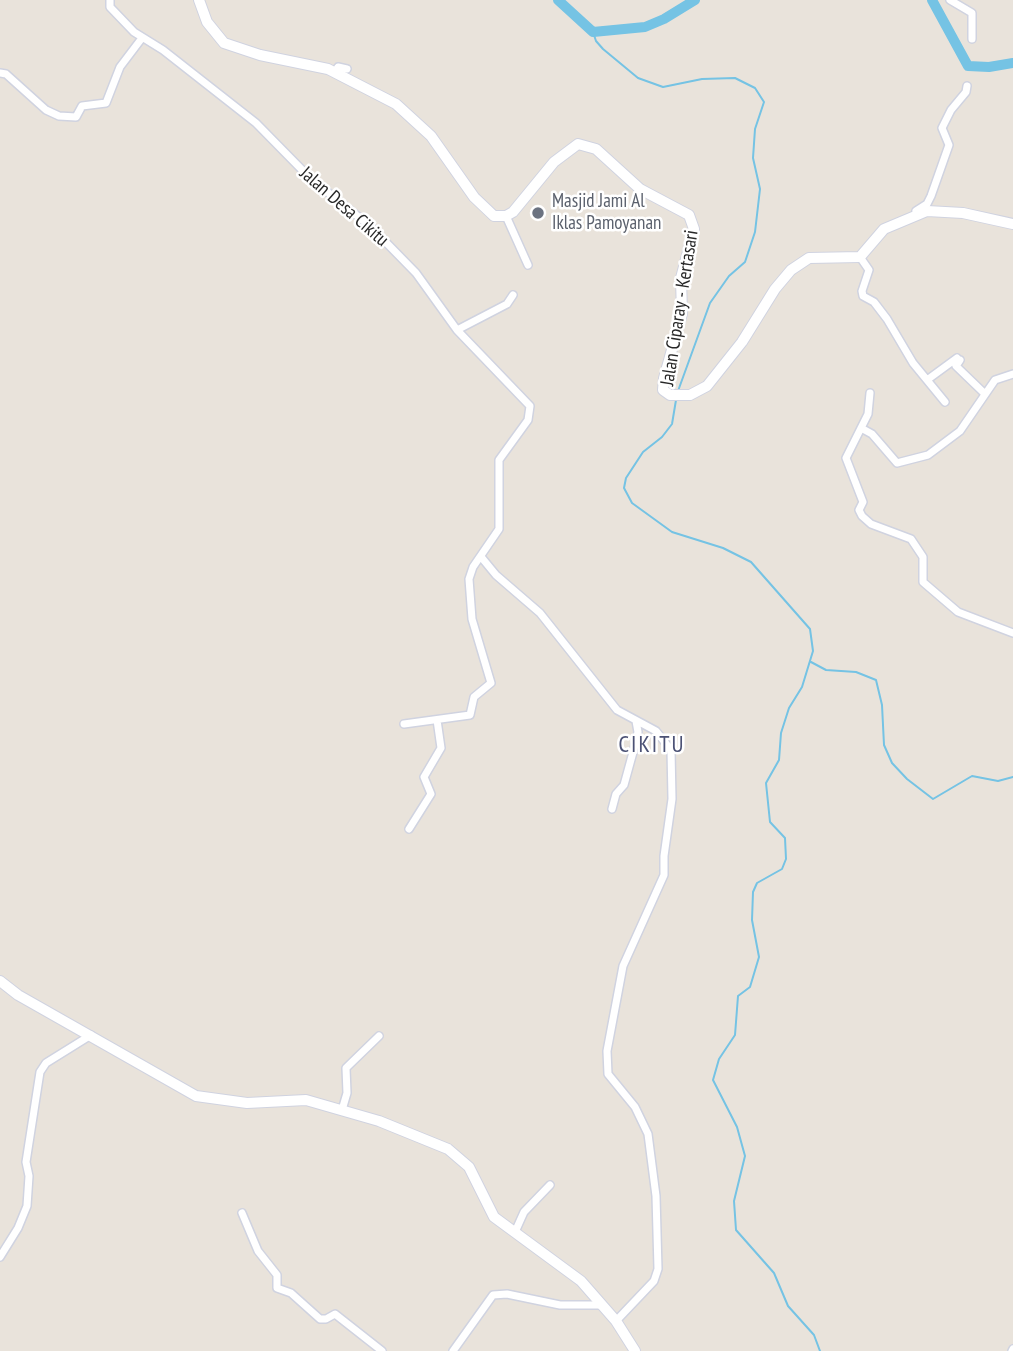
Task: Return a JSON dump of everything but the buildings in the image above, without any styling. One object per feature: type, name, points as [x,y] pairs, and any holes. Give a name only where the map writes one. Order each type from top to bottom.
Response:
[{"type":"main road","points":[[199,0],[207,22],[224,43],[335,72],[403,110],[430,136],[481,205],[494,216],[506,216]]},
{"type":"main road","name":"Jalan Ciparay - Kertasari","points":[[506,216],[513,212],[554,162],[578,144],[596,149],[640,188],[691,218],[694,235],[681,278],[682,314],[664,378],[663,390],[670,395],[696,394],[731,357],[768,299],[792,270],[816,256],[849,259],[860,257]]},
{"type":"main road","points":[[860,257],[884,229],[911,216],[941,210],[1013,224]]},
{"type":"main road","points":[[0,981],[18,995],[91,1034],[196,1096],[247,1103],[306,1100],[403,1130],[460,1157],[476,1179],[494,1217],[581,1281],[616,1321],[635,1351]]},
{"type":"street","name":"Jalan Desa Cikitu","points":[[110,0],[116,13],[142,38],[163,50],[256,123],[310,178],[371,227],[416,273],[457,330],[515,387],[531,411],[528,421],[499,460],[501,521],[496,536],[482,558]]},
{"type":"street","points":[[950,0],[972,13],[972,39]]},
{"type":"street","points":[[0,73],[6,74],[46,110],[59,116],[76,117],[82,106],[106,103],[120,67],[142,38]]},
{"type":"street","points":[[335,72],[338,67],[347,69]]},
{"type":"street","points":[[911,216],[927,204],[931,196],[949,145],[942,128],[951,110],[966,92],[967,86]]},
{"type":"street","points":[[506,216],[528,265]]},
{"type":"street","points":[[860,257],[869,270],[862,290],[863,296],[874,302],[913,363],[945,402]]},
{"type":"street","points":[[457,330],[507,304],[513,295]]},
{"type":"street","points":[[927,380],[951,373],[956,366],[959,359],[951,373]]},
{"type":"street","points":[[951,373],[984,393]]},
{"type":"street","points":[[860,428],[872,433],[897,463],[906,462],[946,444],[970,419],[984,393],[1000,376],[1013,374]]},
{"type":"street","points":[[870,393],[871,408],[846,458],[863,502],[859,510],[862,516],[871,524],[911,540],[923,557],[923,582],[958,612],[1013,633]]},
{"type":"street","points":[[404,724],[470,715],[474,697],[491,681],[472,619],[471,571],[482,558],[496,575],[540,613],[617,710],[656,731],[668,743],[672,762],[672,799],[664,875],[623,966],[608,1037],[608,1074],[635,1107],[648,1134],[656,1196],[658,1269],[654,1281],[616,1321]]},
{"type":"street","points":[[409,829],[431,794],[424,779],[441,748],[437,720]]},
{"type":"street","points":[[612,809],[616,794],[624,785],[638,732],[636,721]]},
{"type":"street","points":[[0,1257],[12,1240],[27,1206],[29,1176],[26,1162],[40,1072],[46,1063],[91,1034]]},
{"type":"street","points":[[342,1110],[347,1093],[346,1068],[379,1036]]},
{"type":"street","points":[[515,1232],[524,1212],[550,1185]]},
{"type":"street","points":[[242,1213],[258,1251],[277,1275],[277,1288],[291,1293],[320,1319],[326,1320],[335,1314],[382,1351]]},
{"type":"street","points":[[453,1351],[493,1295],[507,1294],[561,1305],[603,1305]]},
{"type":"waterway","points":[[558,0],[593,32],[645,27],[695,0]]},
{"type":"waterway","points":[[932,0],[968,66],[989,67],[1013,63]]},
{"type":"waterway","points":[[593,32],[603,49],[638,78],[663,87],[702,79],[735,78],[755,88],[764,102],[755,129],[753,158],[760,189],[755,232],[745,262],[729,276],[710,303],[678,391]]},
{"type":"waterway","points":[[676,400],[672,424],[662,437],[643,452],[626,478],[624,488],[632,503],[672,532],[723,548],[751,562],[810,629],[813,651],[802,687],[789,708],[781,733],[779,760],[766,783],[770,822],[785,838],[786,859],[782,869],[757,883],[753,892],[752,920],[759,957],[750,987],[738,996],[735,1035],[719,1059],[713,1080],[737,1127],[745,1156],[734,1201],[736,1230],[774,1273],[788,1306],[814,1335],[820,1351]]},
{"type":"waterway","points":[[811,662],[826,670],[856,672],[876,680],[882,705],[884,745],[892,763],[907,779],[933,799],[972,776],[998,781],[1013,777]]},
{"type":"place","name":"Masjid Jami Al Iklas Pamoyanan","points":[[538,213]]},
{"type":"district","name":"CIKITU","points":[[652,745]]}]
